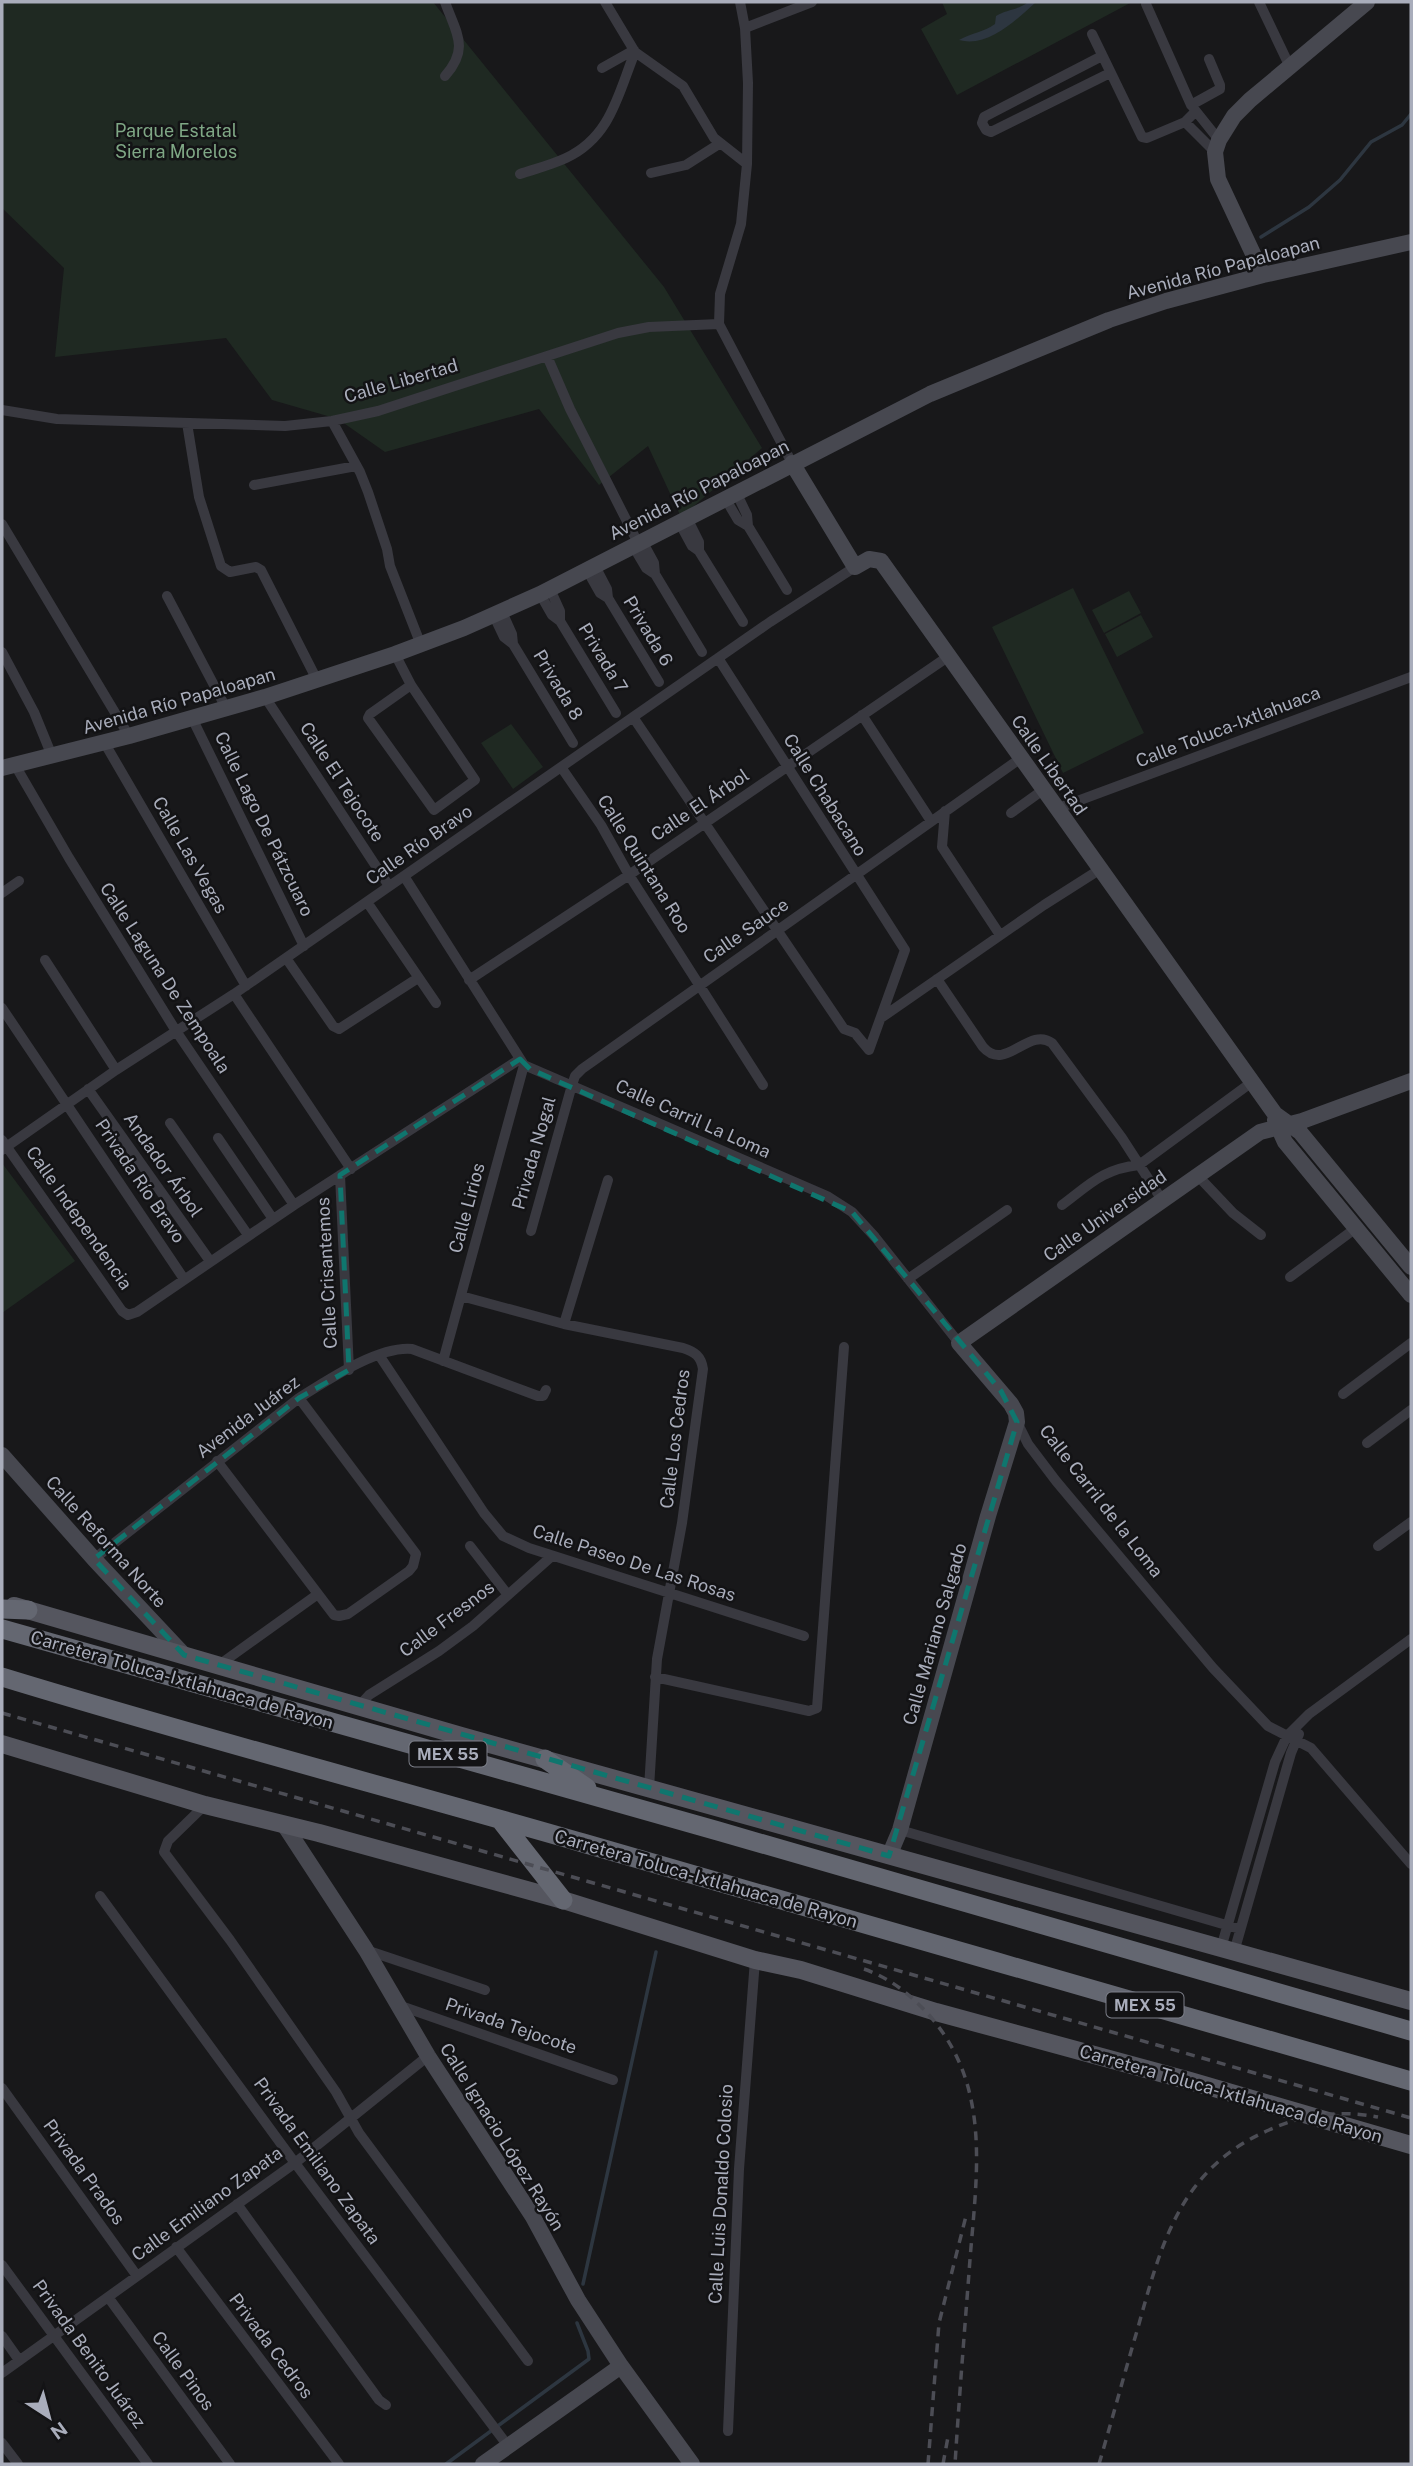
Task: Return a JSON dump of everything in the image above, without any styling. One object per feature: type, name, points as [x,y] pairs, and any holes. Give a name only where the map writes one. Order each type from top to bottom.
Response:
[{"type":"highway","points":[[2,1609],[28,1610]]},
{"type":"highway","name":"Carretera Toluca-Ixtlahuaca de Rayon","points":[[2,1629],[1411,2031]]},
{"type":"highway","name":"Carretera Toluca-Ixtlahuaca de Rayon","points":[[2,1677],[1411,2081]]},
{"type":"highway","points":[[544,1759],[602,1799]]},
{"type":"highway","points":[[501,1821],[563,1900]]},
{"type":"main road","points":[[1263,275],[1218,179],[1217,146],[1227,125],[1240,108],[1367,2]]},
{"type":"main road","name":"Avenida Río Papaloapan","points":[[9,766],[130,736],[265,697],[421,645],[498,614],[949,385],[1064,338],[1154,305],[1263,275],[1411,242]]},
{"type":"main road","points":[[792,463],[855,567]]},
{"type":"main road","name":"Calle Libertad","points":[[855,567],[869,558],[881,561],[1252,1082],[1280,1123],[1285,1142],[1411,1295]]},
{"type":"main road","name":"Calle Universidad","points":[[959,1343],[1260,1132],[1280,1123],[1411,1081]]},
{"type":"main road","name":"Calle Libertad","points":[[1280,1123],[1300,1132],[1411,1266]]},
{"type":"main road","name":"Calle Carril de la Loma","points":[[959,1343],[1011,1404],[1017,1422]]},
{"type":"main road","name":"Calle Mariano Salgado","points":[[889,1856],[900,1830],[1017,1422]]},
{"type":"main road","name":"Calle Reforma Norte","points":[[2,1455],[184,1655]]},
{"type":"main road","name":"Carretera Toluca-Ixtlahuaca de Rayon","points":[[2,1602],[544,1759],[1411,2001]]},
{"type":"main road","name":"Carretera Toluca-Ixtlahuaca de Rayon","points":[[2,1744],[205,1805],[319,1833],[563,1900],[755,1961],[801,1970],[936,2012],[1411,2145]]},
{"type":"main road","name":"Calle Ignacio López Rayón","points":[[285,1826],[366,1950],[428,2056],[533,2217],[578,2300],[621,2366],[692,2464]]},
{"type":"main road","points":[[483,2464],[504,2441],[621,2366]]},
{"type":"street","points":[[445,2],[460,50],[456,64],[445,76]]},
{"type":"street","points":[[605,2],[634,51],[683,86],[719,144],[747,164]]},
{"type":"street","points":[[740,2],[745,28],[748,95],[747,164],[741,225],[720,294],[719,324],[792,463]]},
{"type":"street","points":[[745,28],[812,2]]},
{"type":"street","points":[[1259,2],[1290,67]]},
{"type":"street","points":[[1146,4],[1193,108],[1204,120],[1217,146]]},
{"type":"street","points":[[1092,34],[1142,137],[1147,138],[1185,122],[1193,108],[1220,89],[1209,59]]},
{"type":"street","points":[[601,68],[634,51]]},
{"type":"street","points":[[520,174],[564,159],[597,136],[608,120],[634,51]]},
{"type":"street","points":[[1102,56],[984,117],[982,123],[986,130],[991,132],[1110,73]]},
{"type":"street","points":[[1204,120],[1227,125]]},
{"type":"street","points":[[1185,122],[1217,146]]},
{"type":"street","points":[[652,173],[686,164],[719,144]]},
{"type":"street","name":"Calle Libertad","points":[[2,410],[57,419],[285,426],[332,421],[389,408],[618,333],[649,327],[719,324]]},
{"type":"street","points":[[547,356],[570,409],[638,543],[654,563],[654,574],[702,652]]},
{"type":"street","points":[[332,421],[368,492],[394,579],[421,645]]},
{"type":"street","points":[[187,423],[199,497],[222,566],[230,572],[256,568],[261,570],[317,680]]},
{"type":"street","points":[[254,485],[356,466]]},
{"type":"street","points":[[731,495],[747,515],[748,526],[787,590]]},
{"type":"street","points":[[683,520],[699,542],[699,551],[743,622]]},
{"type":"street","points":[[2,524],[130,736]]},
{"type":"street","name":"Calle Río Bravo","points":[[3,1145],[246,986],[718,658],[855,567]]},
{"type":"street","name":"Privada 6","points":[[591,568],[607,589],[608,598],[659,682]]},
{"type":"street","name":"Privada 7","points":[[545,591],[561,611],[560,621],[616,713]]},
{"type":"street","points":[[167,596],[226,708]]},
{"type":"street","name":"Privada 8","points":[[498,614],[512,634],[513,644],[573,743]]},
{"type":"street","points":[[2,652],[34,712],[52,756]]},
{"type":"street","points":[[395,654],[411,685],[475,780],[434,810],[368,718],[411,685]]},
{"type":"street","name":"Calle El Árbol","points":[[469,980],[629,875],[949,656]]},
{"type":"street","name":"Calle Chabacano","points":[[718,658],[905,950],[880,1018]]},
{"type":"street","name":"Calle Toluca-Ixtlahuaca","points":[[1056,808],[1411,677]]},
{"type":"street","name":"Calle El Tejocote","points":[[265,697],[389,886]]},
{"type":"street","points":[[862,715],[931,821]]},
{"type":"street","points":[[634,717],[844,1029],[855,1033],[869,1050],[880,1018],[1099,870]]},
{"type":"street","name":"Calle Lago De Pátzcuaro","points":[[192,718],[304,946]]},
{"type":"street","name":"Calle Las Vegas","points":[[104,742],[246,986]]},
{"type":"street","name":"Calle Sauce","points":[[572,1085],[575,1076],[582,1069],[1021,758]]},
{"type":"street","name":"Calle Laguna De Zempoala","points":[[9,766],[176,1031],[294,1205]]},
{"type":"street","name":"Calle Quintana Roo","points":[[561,767],[601,825],[629,875],[763,1086]]},
{"type":"street","points":[[1011,813],[1043,790]]},
{"type":"street","points":[[945,811],[942,847],[1000,935]]},
{"type":"street","points":[[184,1279],[340,1175],[522,1062],[404,876]]},
{"type":"street","points":[[2,893],[19,881]]},
{"type":"street","points":[[367,902],[436,1003]]},
{"type":"street","points":[[286,958],[335,1029],[344,1027],[418,978]]},
{"type":"street","points":[[45,960],[116,1070]]},
{"type":"street","points":[[937,979],[983,1047],[991,1054],[1000,1056],[1041,1038],[1049,1041],[1162,1200]]},
{"type":"street","points":[[234,994],[351,1168]]},
{"type":"street","name":"Privada Río Bravo","points":[[2,1008],[184,1279]]},
{"type":"street","name":"Calle Carril La Loma","points":[[522,1062],[827,1196],[852,1212]]},
{"type":"street","name":"Calle Lirios","points":[[443,1361],[522,1062]]},
{"type":"street","points":[[1062,1205],[1101,1175],[1118,1167],[1139,1165],[1252,1082]]},
{"type":"street","name":"Privada Nogal","points":[[531,1231],[572,1085]]},
{"type":"street","name":"Andador Árbol","points":[[88,1089],[210,1261]]},
{"type":"street","points":[[170,1123],[248,1235]]},
{"type":"street","points":[[218,1138],[273,1219]]},
{"type":"street","name":"Calle Independencia","points":[[3,1145],[122,1311],[128,1315],[136,1312],[184,1279]]},
{"type":"street","name":"Calle Crisantemos","points":[[340,1175],[349,1370]]},
{"type":"street","points":[[1197,1175],[1233,1213],[1261,1235]]},
{"type":"street","points":[[564,1324],[608,1180]]},
{"type":"street","points":[[908,1279],[1007,1210]]},
{"type":"street","name":"Calle Carril de la Loma","points":[[852,1212],[959,1343]]},
{"type":"street","points":[[1290,1277],[1356,1228]]},
{"type":"street","name":"Calle Los Cedros","points":[[461,1296],[564,1324],[683,1348],[695,1353],[702,1362],[694,1439],[654,1683],[649,1788]]},
{"type":"street","points":[[1343,1394],[1411,1343]]},
{"type":"street","points":[[654,1683],[809,1711],[817,1707],[844,1347]]},
{"type":"street","name":"Avenida Juárez","points":[[94,1559],[299,1398],[379,1355],[404,1348],[538,1396],[543,1396],[546,1390]]},
{"type":"street","name":"Calle Paseo De Las Rosas","points":[[379,1355],[495,1528],[514,1542],[804,1636]]},
{"type":"street","points":[[217,1461],[317,1594],[338,1616],[348,1614],[409,1571],[416,1554],[299,1398]]},
{"type":"street","points":[[1367,1443],[1411,1410]]},
{"type":"street","name":"Calle Carril de la Loma","points":[[1017,1422],[1037,1457],[1114,1552],[1258,1716],[1273,1730],[1314,1751],[1411,1864]]},
{"type":"street","points":[[1378,1546],[1411,1522]]},
{"type":"street","points":[[470,1546],[508,1595]]},
{"type":"street","name":"Calle Fresnos","points":[[359,1706],[369,1695],[461,1636],[552,1556]]},
{"type":"street","points":[[219,1665],[317,1594]]},
{"type":"street","points":[[1228,1950],[1227,1925],[1275,1762],[1302,1721],[1411,1639]]},
{"type":"street","points":[[1228,1950],[1240,1929],[1291,1738]]},
{"type":"street","points":[[205,1805],[165,1846],[164,1852],[230,1940],[336,2092],[367,2144],[528,2361]]},
{"type":"street","points":[[900,1830],[1240,1929]]},
{"type":"street","points":[[1082,1909],[1089,1886]]},
{"type":"street","name":"Privada Emiliano Zapata","points":[[100,1896],[295,2163],[504,2441]]},
{"type":"street","points":[[366,1950],[485,1990]]},
{"type":"street","name":"Calle Luis Donaldo Colosio","points":[[728,2431],[739,2169],[755,1961]]},
{"type":"street","name":"Privada Tejocote","points":[[398,2005],[613,2080]]},
{"type":"street","name":"Calle Emiliano Zapata","points":[[2,2373],[295,2163],[428,2056]]},
{"type":"street","name":"Privada Prados","points":[[2,2088],[137,2276]]},
{"type":"street","points":[[237,2204],[336,2343],[386,2406]]},
{"type":"street","name":"Privada Cedros","points":[[176,2247],[339,2464]]},
{"type":"street","name":"Privada Benito Juárez","points":[[2,2265],[148,2464]]},
{"type":"street","name":"Calle Pinos","points":[[108,2297],[230,2464]]},
{"type":"street","points":[[2,2336],[19,2360]]},
{"type":"street","points":[[2,2443],[18,2464]]},
{"type":"highlighted area","points":[[520,1059],[530,1069],[852,1212],[1001,1391],[1017,1422],[889,1856],[184,1655],[94,1559],[299,1398],[349,1370],[340,1175]]},
{"type":"green space","name":"Parque Estatal Sierra Morelos","points":[[2,2],[433,2],[664,287],[762,448],[681,517],[648,446],[599,485],[539,409],[385,452],[338,419],[272,400],[226,338],[55,357],[64,268],[2,208]]},
{"type":"green space","points":[[942,2],[1132,2],[957,95],[921,29],[947,14]]},
{"type":"green space","points":[[1073,588],[1144,733],[1063,773],[992,627]]},
{"type":"green space","points":[[1129,591],[1141,613],[1104,633],[1092,610]]},
{"type":"green space","points":[[1141,615],[1153,637],[1117,657],[1105,634]]},
{"type":"green space","points":[[511,724],[543,767],[513,789],[481,743]]},
{"type":"green space","points":[[2,1163],[75,1261],[2,1313]]},
{"type":"shaded area","points":[[1028,2],[1036,2],[1001,31],[980,40],[959,40],[991,27],[995,24],[996,16]]},
{"type":"waterway","points":[[1261,237],[1309,207],[1340,180],[1371,142],[1402,125],[1411,114]]},
{"type":"waterway","points":[[583,2284],[656,1952]]},
{"type":"waterway","points":[[446,2464],[589,2359],[577,2323]]},
{"type":"railway","points":[[2,1713],[1411,2118]]},
{"type":"railway","points":[[864,1969],[900,1988],[929,2015],[950,2044],[964,2074],[972,2106],[976,2138],[975,2205],[955,2464]]},
{"type":"railway","points":[[1099,2464],[1155,2269],[1178,2213],[1194,2188],[1214,2166],[1238,2146],[1269,2130],[1295,2120],[1322,2115],[1378,2117]]},
{"type":"railway","points":[[928,2464],[939,2323],[966,2216]]},
{"type":"railway","points":[[943,2464],[948,2437]]}]
